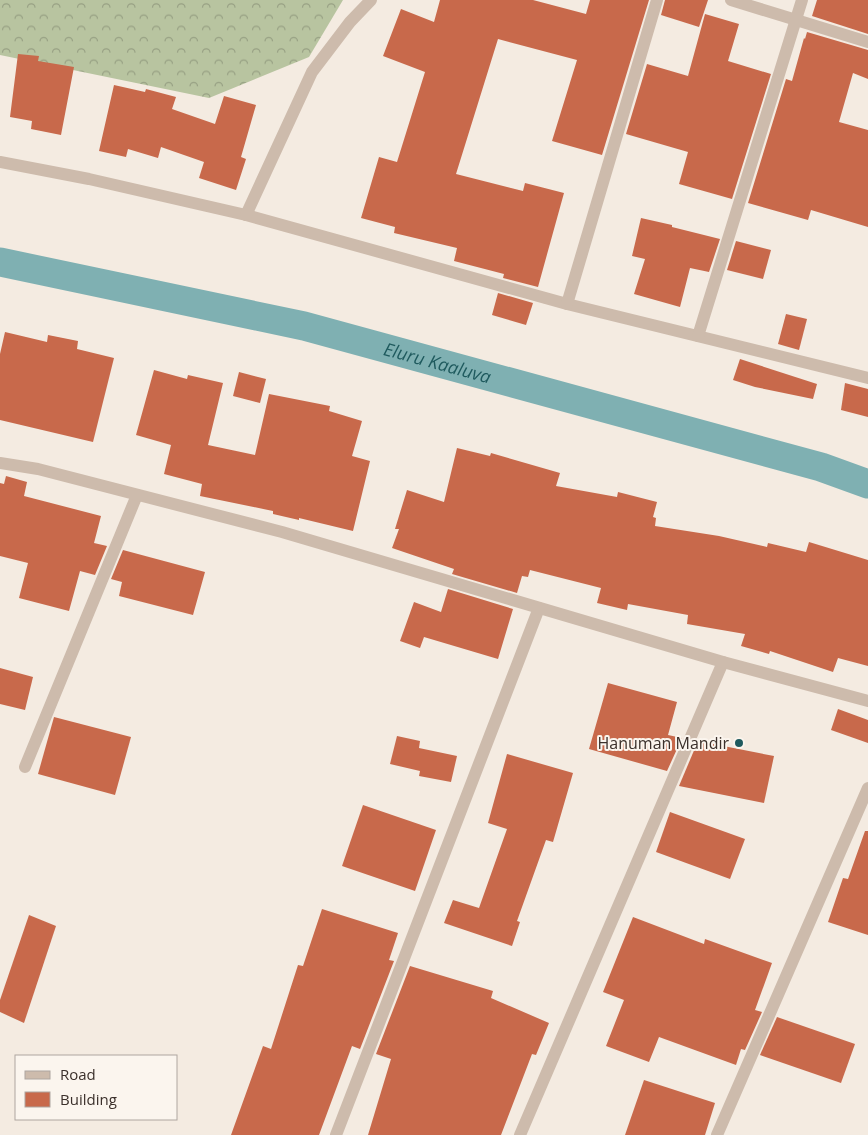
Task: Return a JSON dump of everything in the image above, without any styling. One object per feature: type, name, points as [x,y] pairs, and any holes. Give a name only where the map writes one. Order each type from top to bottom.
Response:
[{"type":"street","points":[[246,215],[312,72],[350,22],[371,0]]},
{"type":"street","points":[[567,304],[657,0]]},
{"type":"street","points":[[731,0],[868,42]]},
{"type":"street","points":[[698,336],[802,0]]},
{"type":"street","points":[[0,162],[89,179],[246,215],[567,304],[868,378]]},
{"type":"street","points":[[0,463],[38,469],[282,532],[723,662],[868,701]]},
{"type":"street","points":[[25,767],[137,495]]},
{"type":"street","points":[[336,1135],[539,608]]},
{"type":"street","points":[[520,1135],[723,662]]},
{"type":"street","points":[[717,1135],[868,788]]},
{"type":"green space","points":[[0,0],[343,0],[309,57],[209,98],[0,55]]},
{"type":"building","points":[[440,0],[533,0],[586,14],[590,0],[649,0],[602,155],[552,141],[577,60],[498,39],[456,174],[523,191],[525,183],[564,193],[538,287],[503,278],[504,274],[454,261],[457,248],[394,233],[395,227],[361,218],[379,157],[397,162],[425,72],[383,56],[401,9],[434,22]]},
{"type":"building","points":[[665,0],[708,0],[699,27],[661,15]]},
{"type":"building","points":[[817,0],[868,0],[868,34],[812,16]]},
{"type":"building","points":[[705,14],[739,24],[728,61],[771,74],[732,199],[679,184],[688,152],[626,134],[647,64],[688,76]]},
{"type":"building","points":[[807,32],[868,50],[868,79],[853,73],[839,122],[868,130],[868,227],[811,210],[808,220],[748,203],[786,79],[792,81]]},
{"type":"building","points":[[18,54],[39,56],[38,61],[74,67],[61,135],[31,129],[32,121],[10,117]]},
{"type":"building","points":[[114,85],[145,92],[146,89],[176,97],[172,109],[215,124],[224,96],[256,105],[241,157],[246,159],[236,190],[199,178],[204,162],[161,147],[158,158],[128,149],[126,157],[99,151]]},
{"type":"building","points":[[641,218],[720,239],[709,272],[690,268],[680,307],[634,294],[645,259],[632,256]]},
{"type":"building","points":[[736,241],[771,250],[763,279],[727,270]]},
{"type":"building","points":[[498,293],[533,303],[526,325],[492,315]]},
{"type":"building","points":[[786,314],[807,319],[799,350],[778,344]]},
{"type":"building","points":[[5,332],[47,342],[48,335],[78,341],[77,349],[114,358],[93,442],[0,420],[0,354]]},
{"type":"building","points":[[740,359],[817,384],[813,399],[755,387],[733,380]]},
{"type":"building","points":[[154,370],[187,379],[188,375],[223,383],[208,445],[255,455],[269,394],[330,406],[329,411],[362,421],[352,456],[370,461],[353,531],[273,514],[273,511],[200,496],[202,484],[164,474],[171,445],[136,435]]},
{"type":"building","points":[[239,372],[266,379],[260,403],[233,396]]},
{"type":"building","points":[[845,383],[868,389],[868,417],[841,410]]},
{"type":"building","points":[[457,448],[490,456],[491,453],[560,473],[556,486],[617,497],[618,492],[657,502],[653,517],[656,518],[655,526],[719,536],[767,547],[768,543],[806,552],[809,542],[868,560],[868,666],[838,658],[833,672],[770,651],[769,654],[741,646],[745,634],[687,624],[688,615],[628,604],[627,610],[597,603],[601,588],[530,570],[528,577],[522,576],[517,593],[452,574],[454,569],[392,548],[399,529],[395,529],[407,490],[444,502]]},
{"type":"building","points":[[6,476],[27,482],[24,496],[101,516],[94,543],[107,546],[95,575],[80,571],[69,611],[19,598],[28,563],[0,556],[0,483],[4,484]]},
{"type":"building","points":[[123,550],[205,572],[193,615],[119,596],[122,582],[111,579]]},
{"type":"building","points":[[448,589],[513,609],[498,659],[424,637],[420,648],[400,641],[414,602],[441,612]]},
{"type":"building","points":[[0,668],[33,677],[25,710],[0,704]]},
{"type":"building","points":[[608,683],[677,702],[668,735],[682,738],[667,771],[589,749]]},
{"type":"building","points":[[838,709],[868,720],[868,743],[831,730]]},
{"type":"building","points":[[54,717],[131,737],[115,795],[38,774]]},
{"type":"building","points":[[397,736],[420,741],[419,748],[457,756],[451,782],[419,776],[420,771],[390,764]]},
{"type":"building","points":[[698,741],[774,756],[764,803],[679,786]]},
{"type":"building","points":[[507,754],[573,773],[553,842],[546,840],[517,921],[520,922],[512,946],[444,923],[453,900],[479,908],[507,829],[488,823]]},
{"type":"building","points":[[363,805],[436,830],[415,891],[342,866]]},
{"type":"building","points":[[670,812],[745,839],[730,879],[656,852]]},
{"type":"building","points":[[865,831],[868,831],[868,935],[828,922],[843,878],[848,879]]},
{"type":"building","points":[[322,909],[398,933],[389,960],[394,961],[360,1049],[352,1046],[319,1135],[231,1135],[263,1046],[271,1049],[298,965],[303,966]]},
{"type":"building","points":[[29,915],[56,926],[24,1023],[0,1012],[0,1000]]},
{"type":"building","points":[[633,917],[704,944],[705,939],[772,963],[755,1010],[762,1012],[745,1050],[741,1049],[736,1065],[659,1037],[649,1062],[606,1046],[624,1000],[603,992]]},
{"type":"building","points":[[410,966],[493,991],[491,998],[549,1023],[536,1055],[532,1054],[501,1135],[368,1135],[391,1059],[376,1054]]},
{"type":"building","points":[[777,1017],[855,1044],[841,1083],[760,1055]]},
{"type":"building","points":[[644,1080],[715,1103],[705,1135],[625,1135]]},
{"type":"waterway","name":"Eluru Kaaluva","points":[[0,262],[304,326],[821,467],[868,484]]},
{"type":"place","name":"Hanuman Mandir","points":[[739,743]]}]
